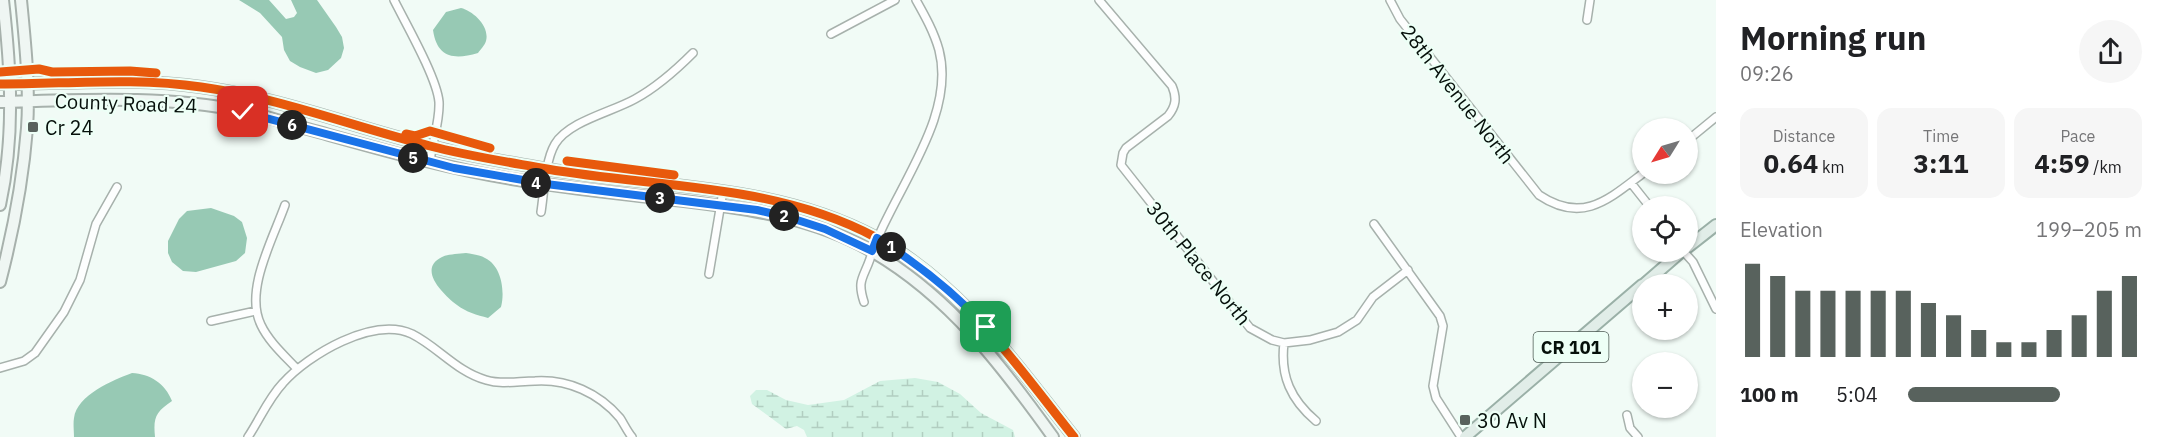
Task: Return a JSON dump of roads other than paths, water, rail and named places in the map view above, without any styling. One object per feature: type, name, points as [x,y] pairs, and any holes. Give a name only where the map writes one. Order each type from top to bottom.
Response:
[{"type":"main road","points":[[1698,239],[1716,225]]},
{"type":"main road","name":"CR 101","points":[[1656,274],[1670,262]]},
{"type":"main road","name":"CR 101","points":[[1463,437],[1632,294]]},
{"type":"street","points":[[0,205],[8,162],[3,0]]},
{"type":"street","points":[[0,282],[18,204],[27,127],[25,44],[21,0]]},
{"type":"street","points":[[394,0],[435,86],[438,103],[430,162]]},
{"type":"street","points":[[831,34],[895,0]]},
{"type":"street","points":[[864,302],[859,286],[875,244],[929,132],[937,112],[941,92],[942,72],[939,51],[933,31],[916,0]]},
{"type":"street","name":"30th Place North","points":[[1099,0],[1172,86],[1176,102],[1168,116],[1126,148],[1121,165],[1240,318],[1260,335],[1284,343]]},
{"type":"street","name":"28th Avenue North","points":[[1390,0],[1400,18],[1530,185],[1550,203],[1576,209],[1603,203],[1631,183]]},
{"type":"street","points":[[1587,20],[1590,0]]},
{"type":"street","points":[[541,212],[550,154],[563,134],[635,99],[656,86],[693,53]]},
{"type":"street","name":"County Road 24","points":[[5,84],[138,82],[201,87],[286,105],[431,147],[548,169],[760,196],[808,208],[844,222],[875,244],[936,278],[986,327],[1074,437]]},
{"type":"street","name":"County Road 24","points":[[5,101],[147,99],[200,104],[243,112],[430,162],[546,184],[757,210],[875,244],[956,315],[1006,373],[1053,437]]},
{"type":"street","points":[[1698,132],[1716,117]]},
{"type":"street","points":[[1631,183],[1641,196]]},
{"type":"street","points":[[0,368],[24,361],[35,353],[64,312],[80,280],[88,244],[96,224],[117,187]]},
{"type":"street","points":[[709,274],[723,191]]},
{"type":"street","points":[[285,205],[258,278],[255,290],[256,311],[262,327],[297,369]]},
{"type":"street","points":[[1374,224],[1440,316],[1443,326],[1433,386],[1436,398],[1463,437]]},
{"type":"street","points":[[1692,262],[1716,309]]},
{"type":"street","points":[[1316,422],[1294,398],[1287,383],[1283,368],[1284,343],[1310,340],[1348,327],[1357,320],[1373,297],[1408,270]]},
{"type":"street","points":[[211,321],[256,311]]},
{"type":"street","points":[[248,437],[275,393],[297,369],[329,348],[363,334],[387,329],[411,334],[467,371],[487,380],[501,383],[547,380],[564,382],[580,388],[609,407],[632,437]]},
{"type":"street","points":[[1627,415],[1629,428],[1638,437]]},
{"type":"place","name":"Cr 24","points":[[33,127]]},
{"type":"place","name":"30 Av N","points":[[1465,420]]}]
